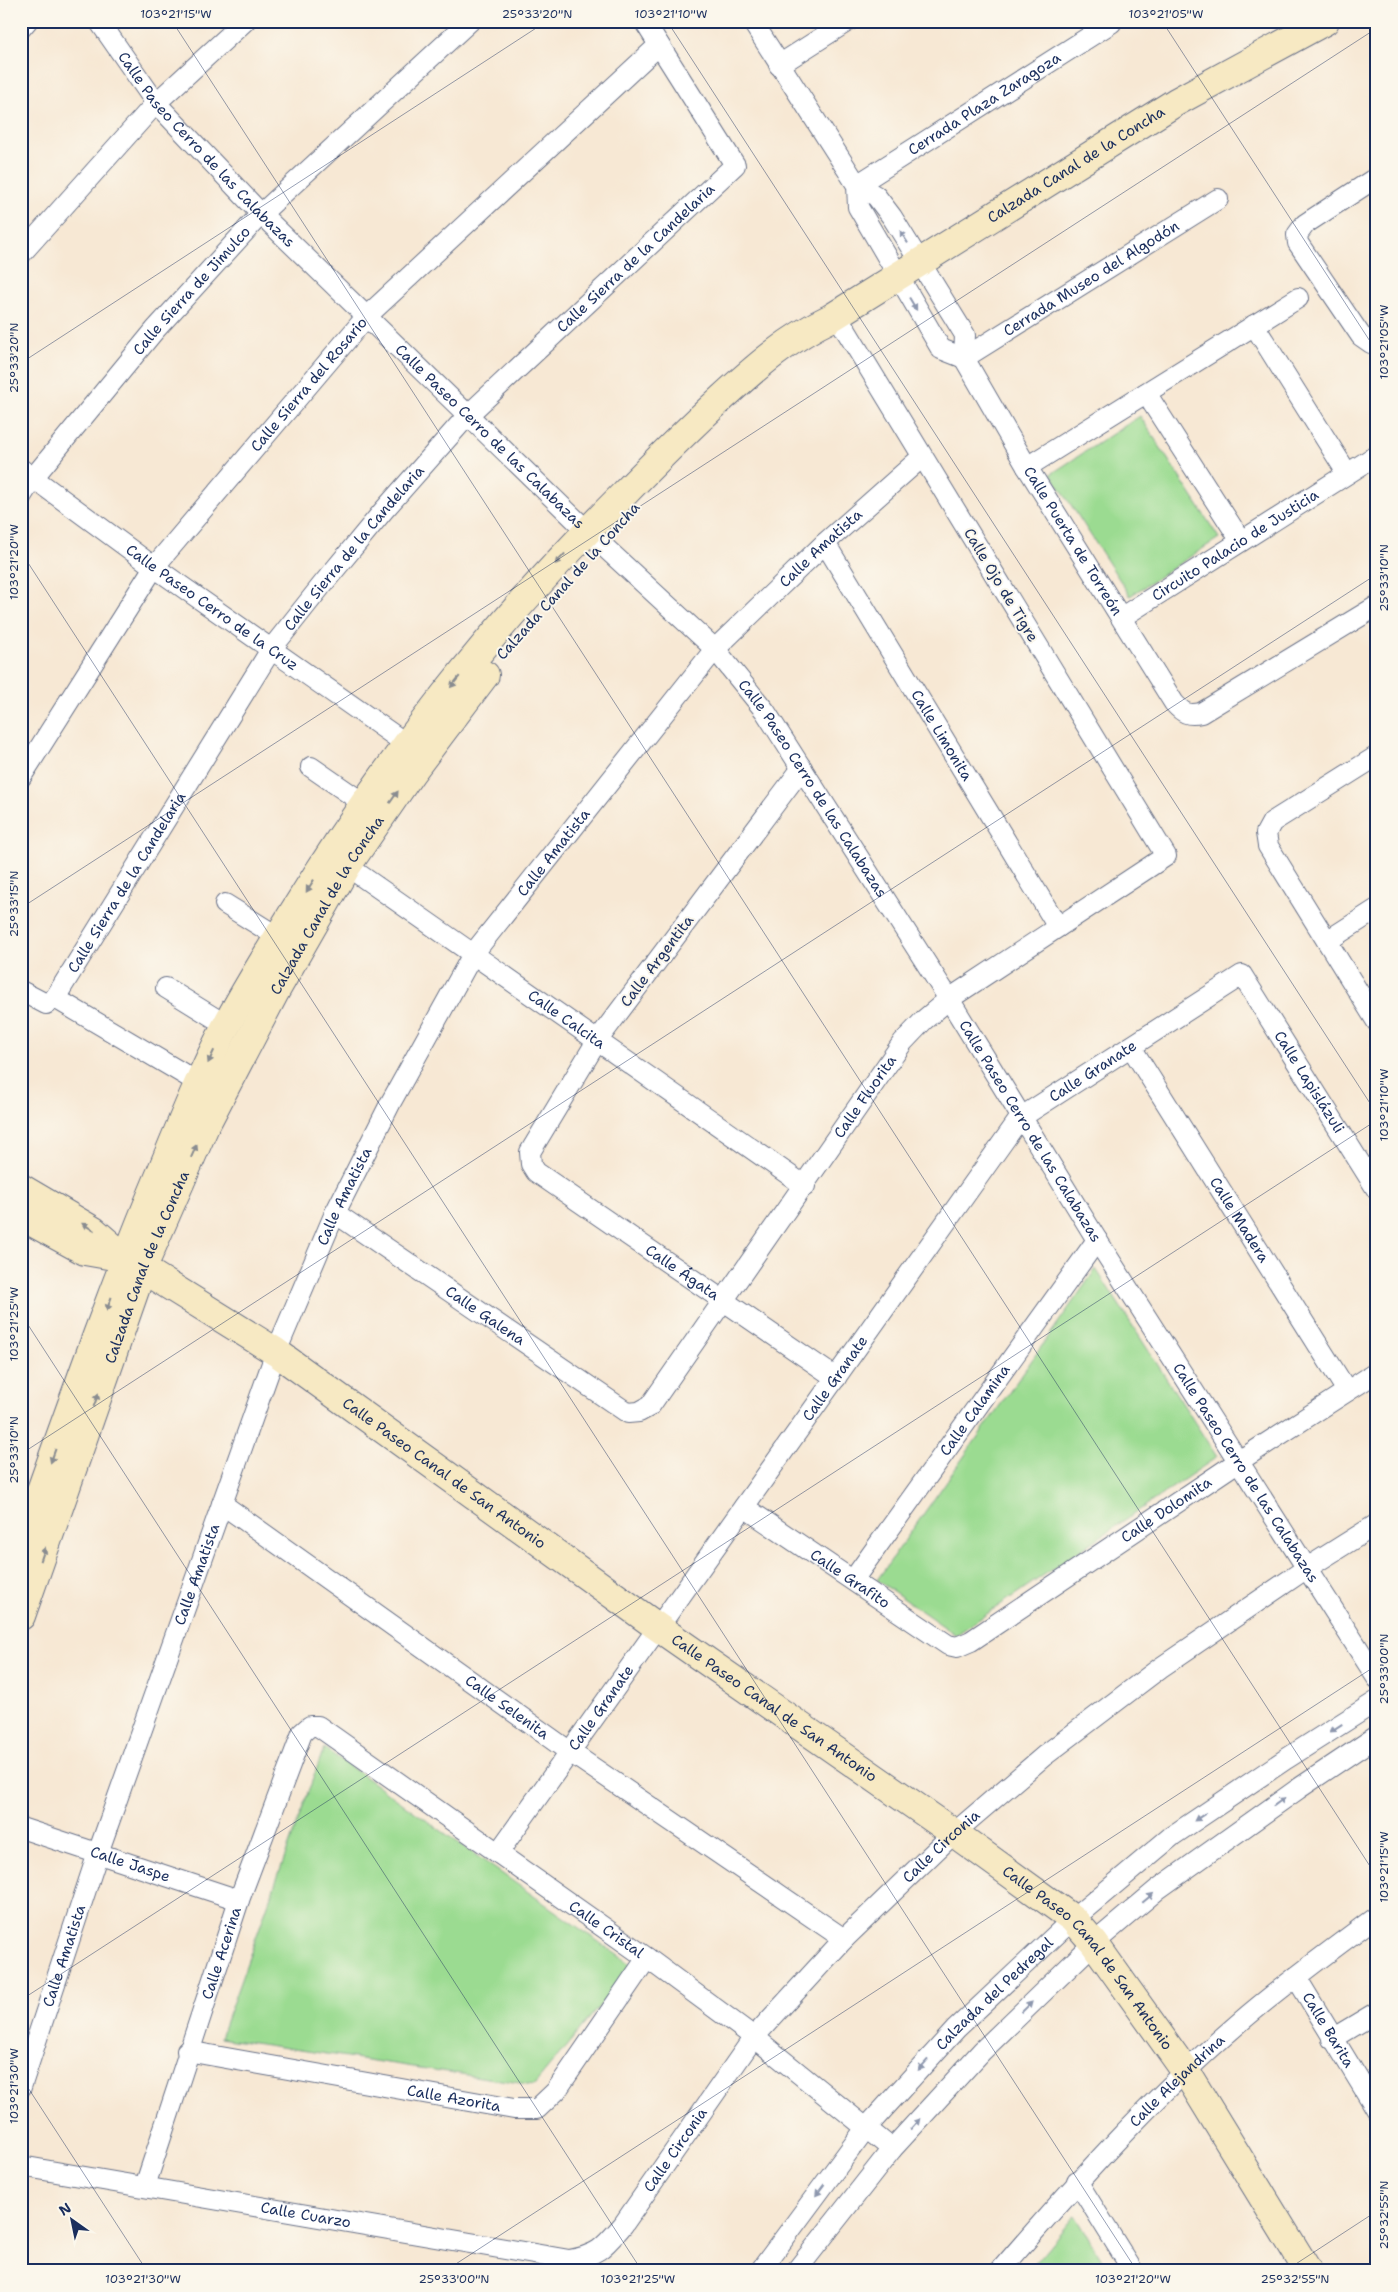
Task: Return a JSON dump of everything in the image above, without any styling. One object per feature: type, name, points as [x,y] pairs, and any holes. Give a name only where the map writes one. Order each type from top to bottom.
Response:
[{"type":"street","points":[[21,28],[27,21]]},
{"type":"street","name":"Calle Paseo Cerro de las Calabazas","points":[[100,21],[156,103],[261,214],[593,536],[715,649],[765,711],[948,999],[1097,1240],[1377,1678]]},
{"type":"street","points":[[21,254],[156,103],[245,21]]},
{"type":"street","name":"Calle Sierra de Jimulco","points":[[21,497],[27,473],[261,214],[470,21]]},
{"type":"street","points":[[644,21],[659,45]]},
{"type":"street","name":"Calle Puerta de Torreón","points":[[752,21],[857,185],[858,207],[965,336],[964,358],[1027,467],[1174,703],[1182,712],[1191,716],[1201,713],[1377,606]]},
{"type":"street","points":[[779,65],[848,21]]},
{"type":"street","name":"Calzada Canal de la Concha","points":[[21,1616],[134,1262],[275,992],[363,803],[406,743],[493,634],[593,536],[725,417],[820,335],[834,316],[1176,102],[1325,21]]},
{"type":"street","name":"Cerrada Plaza Zaragoza","points":[[857,185],[1111,23]]},
{"type":"street","name":"Calle Sierra de la Candelaria","points":[[55,998],[272,648],[384,510],[468,415],[735,165],[659,45]]},
{"type":"street","name":"Calle Sierra del Rosario","points":[[21,778],[154,567],[367,316],[659,45]]},
{"type":"street","points":[[1377,177],[1305,224],[1297,235],[1298,243],[1361,336],[1371,343],[1377,341]]},
{"type":"street","name":"Cerrada Museo del Algodón","points":[[964,358],[1218,199]]},
{"type":"street","name":"Calle Puerta de Torreón","points":[[908,269],[941,348],[964,358]]},
{"type":"street","points":[[1027,467],[1298,298]]},
{"type":"street","name":"Calle Ojo de Tigre","points":[[834,316],[1166,856]]},
{"type":"street","points":[[1254,325],[1347,473]]},
{"type":"street","points":[[1146,393],[1241,541]]},
{"type":"street","name":"Circuito Palacio de Justicia","points":[[1122,617],[1377,455]]},
{"type":"street","name":"Calle Amatista","points":[[21,2087],[98,1853],[276,1352],[335,1213],[390,1102],[473,954],[715,649],[825,543],[922,457]]},
{"type":"street","name":"Calle Paseo Cerro de la Cruz","points":[[27,473],[154,567],[406,743]]},
{"type":"street","name":"Calzada Canal de la Concha","points":[[21,1546],[134,1262],[199,1083],[226,1025],[278,937],[338,860],[411,772],[474,687],[539,609],[593,536]]},
{"type":"street","name":"Calle Limonita","points":[[825,543],[1058,927]]},
{"type":"street","points":[[1377,756],[1272,822],[1266,833],[1268,846],[1377,1022]]},
{"type":"street","points":[[311,767],[363,803]]},
{"type":"street","name":"Calle Argentita","points":[[531,1164],[530,1152],[597,1041],[802,768]]},
{"type":"street","name":"Calle Fluorita","points":[[639,1412],[650,1406],[904,1042],[924,1020],[948,999],[1166,856]]},
{"type":"street","name":"Calle Calcita","points":[[338,860],[804,1186]]},
{"type":"street","points":[[225,904],[278,937]]},
{"type":"street","points":[[1327,941],[1377,909]]},
{"type":"street","name":"Calle Granate","points":[[498,1853],[1020,1118],[1242,975]]},
{"type":"street","name":"Calle Lapislázuli","points":[[1242,975],[1377,1190]]},
{"type":"street","points":[[166,988],[226,1025]]},
{"type":"street","points":[[21,990],[46,1004],[55,998],[199,1083]]},
{"type":"street","name":"Calle Madera","points":[[1131,1047],[1347,1391]]},
{"type":"street","name":"Calle Ágata","points":[[531,1164],[536,1172],[836,1378]]},
{"type":"street","points":[[21,1188],[94,1230],[134,1262]]},
{"type":"street","name":"Calle Galena","points":[[335,1213],[628,1413],[639,1412]]},
{"type":"street","points":[[21,1216],[85,1251],[134,1262]]},
{"type":"street","name":"Calle Calamina","points":[[852,1580],[1097,1240]]},
{"type":"street","name":"Calle Paseo Canal de San Antonio","points":[[134,1262],[276,1352],[659,1628],[954,1833],[1073,1919],[1094,1943],[1186,2072],[1308,2271]]},
{"type":"street","name":"Calle Dolomita","points":[[957,1647],[971,1641],[1239,1461],[1377,1372]]},
{"type":"street","name":"Calle Selenita","points":[[222,1504],[570,1752],[844,1939]]},
{"type":"street","name":"Calle Grafito","points":[[744,1507],[948,1645],[957,1647]]},
{"type":"street","name":"Calle Circonia","points":[[589,2257],[602,2248],[623,2225],[754,2037],[844,1939],[954,1833],[1044,1756],[1160,1668],[1307,1568],[1377,1524]]},
{"type":"street","name":"Calzada del Pedregal","points":[[760,2271],[866,2128],[956,2029],[1073,1919],[1172,1836],[1286,1759],[1377,1701]]},
{"type":"street","name":"Calle Cristal","points":[[310,1726],[318,1726],[647,1958],[754,2037],[892,2149]]},
{"type":"street","name":"Calle Acerina","points":[[145,2186],[239,1900],[302,1733],[310,1726]]},
{"type":"street","points":[[796,2271],[892,2149],[982,2051],[1094,1943],[1158,1889],[1298,1789],[1377,1736]]},
{"type":"street","name":"Calle Jaspe","points":[[21,1828],[239,1900]]},
{"type":"street","name":"Calle Alejandrina","points":[[1000,2271],[1077,2181],[1186,2072],[1239,2023],[1377,1916]]},
{"type":"street","name":"Calle Azorita","points":[[188,2052],[514,2109],[537,2109],[556,2091],[647,1958]]},
{"type":"street","name":"Calle Barita","points":[[1296,1977],[1332,2039],[1377,2110]]},
{"type":"street","points":[[1332,2039],[1377,2012]]},
{"type":"street","name":"Calle Cuarzo","points":[[21,2166],[570,2260],[589,2257]]},
{"type":"street","points":[[1077,2181],[1133,2271]]},
{"type":"green space","points":[[1140,416],[1219,538],[1130,596],[1051,474]]},
{"type":"green space","points":[[1096,1269],[1217,1457],[956,1635],[877,1580]]},
{"type":"green space","points":[[324,1748],[633,1966],[534,2085],[220,2038]]},
{"type":"green space","points":[[1075,2215],[1109,2271],[1028,2271]]}]
